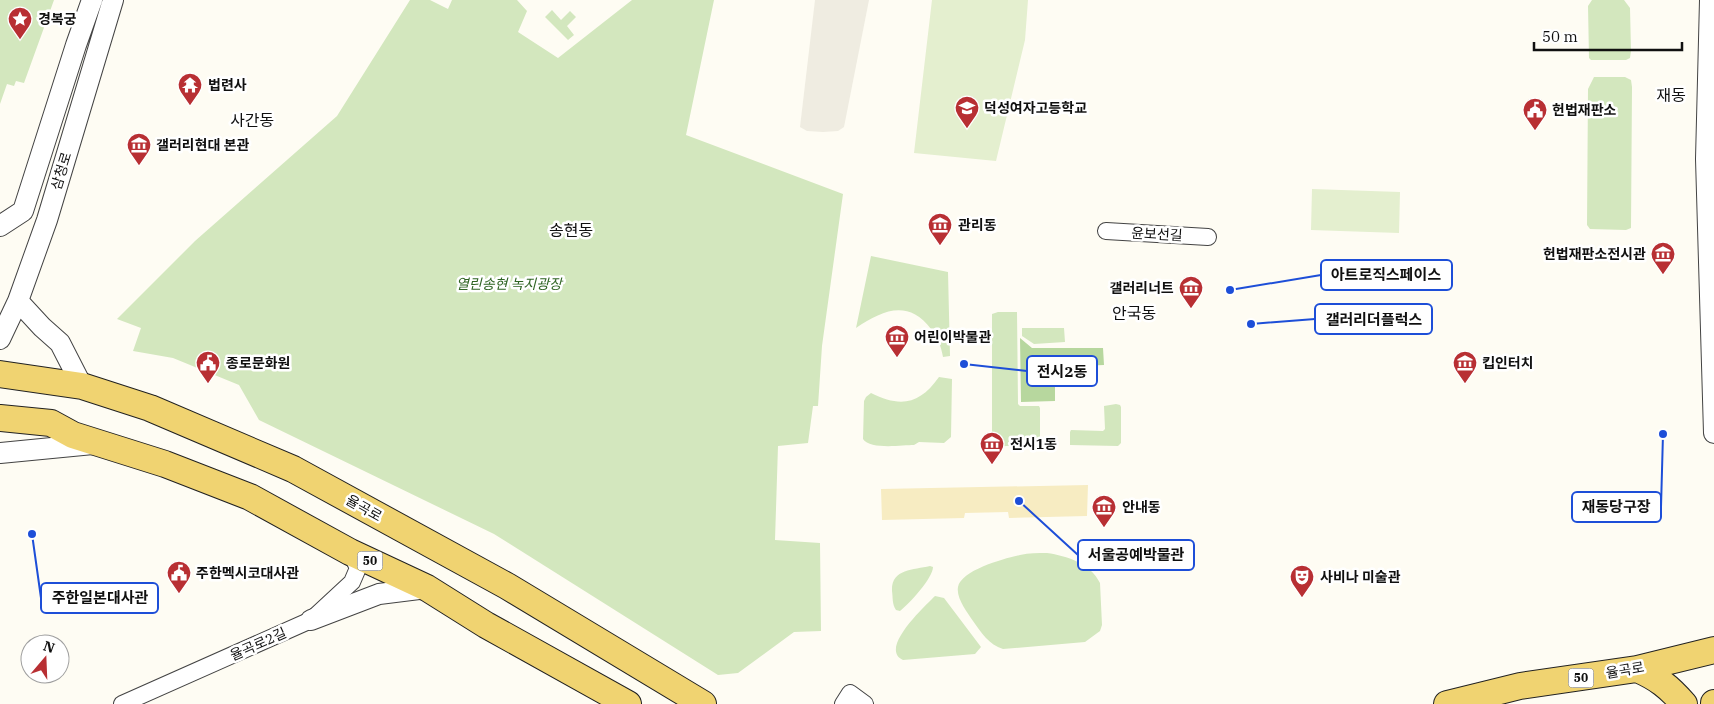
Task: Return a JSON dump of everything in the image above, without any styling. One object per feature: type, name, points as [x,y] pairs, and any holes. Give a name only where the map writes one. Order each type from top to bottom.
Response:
[{"type":"main road","name":"율곡로","points":[[0,374],[82,386],[150,408],[293,469],[507,586],[703,704]]},
{"type":"main road","name":"50","points":[[0,418],[51,423],[73,435],[165,464],[250,497],[350,552],[427,588],[486,625],[628,704]]},
{"type":"main road","name":"율곡로","points":[[1447,704],[1520,686],[1637,669],[1714,650]]},
{"type":"main road","points":[[1637,669],[1654,676],[1670,688],[1684,704]]},
{"type":"street","name":"삼청로","points":[[0,226],[23,211],[92,0]]},
{"type":"street","name":"삼청로","points":[[0,340],[18,301],[47,220],[113,0]]},
{"type":"street","points":[[1710,0],[1706,159],[1714,433]]},
{"type":"street","name":"윤보선길","points":[[1106,231],[1208,237]]},
{"type":"street","points":[[18,301],[60,343],[82,386]]},
{"type":"street","points":[[0,453],[101,443]]},
{"type":"street","name":"율곡로2길","points":[[122,704],[154,698],[311,620],[352,582],[358,568],[350,552]]},
{"type":"street","points":[[311,620],[379,594],[427,588]]},
{"type":"street","points":[[846,698],[865,704]]},
{"type":"green space","name":"경복궁","points":[[0,0],[54,0],[24,83],[16,81],[14,86],[7,84],[0,104]]},
{"type":"green space","name":"열린송현 녹지광장","points":[[410,0],[430,0],[448,9],[452,0],[517,0],[527,11],[518,32],[558,58],[632,0],[714,0],[686,135],[843,194],[822,346],[818,406],[813,406],[808,443],[778,446],[775,540],[820,543],[821,631],[794,632],[738,673],[718,675],[494,534],[259,420],[239,385],[173,358],[133,351],[141,328],[117,319],[195,241],[337,116]]},
{"type":"green space","points":[[932,0],[1028,0],[1025,40],[996,161],[914,153]]},
{"type":"green space","points":[[1592,0],[1624,0],[1630,8],[1630,58],[1626,60],[1591,60],[1589,58],[1588,6]]},
{"type":"green space","points":[[552,10],[561,20],[570,11],[576,17],[567,26],[574,35],[568,40],[545,17]]},
{"type":"green space","points":[[1594,77],[1625,77],[1631,80],[1631,228],[1626,230],[1590,229],[1587,225],[1588,89]]},
{"type":"green space","points":[[1312,189],[1400,192],[1399,233],[1311,230]]},
{"type":"green space","points":[[871,256],[948,272],[950,356],[943,357],[936,336],[922,320],[904,311],[886,312],[856,328]]},
{"type":"green space","points":[[998,312],[1017,312],[1018,404],[1020,406],[1039,406],[1040,408],[1040,442],[1038,444],[992,447],[992,314]]},
{"type":"green space","points":[[1022,328],[1064,328],[1065,342],[1034,344],[1022,336]]},
{"type":"green space","points":[[1020,338],[1032,348],[1103,348],[1104,365],[1055,367],[1055,401],[1021,402]]},
{"type":"green space","points":[[939,377],[952,379],[951,437],[944,443],[919,442],[914,445],[879,446],[872,445],[863,439],[864,401],[866,397],[871,393],[892,401],[909,401],[925,393]]},
{"type":"green space","points":[[1116,404],[1121,407],[1121,443],[1118,446],[1070,445],[1071,430],[1103,431],[1105,429],[1104,406]]},
{"type":"green space","points":[[1047,553],[1077,562],[1096,576],[1100,583],[1102,625],[1100,631],[1085,642],[1003,649],[998,647],[982,634],[962,605],[958,591],[961,581],[975,570],[995,562],[1023,554]]},
{"type":"green space","points":[[933,567],[932,572],[920,590],[900,611],[896,610],[892,591],[895,578],[904,572]]},
{"type":"green space","points":[[935,596],[944,598],[981,647],[975,654],[903,660],[897,654],[896,647],[900,637],[914,617]]},
{"type":"sand","points":[[1088,485],[1087,516],[1009,518],[1008,512],[965,513],[964,518],[882,520],[881,489]]},
{"type":"shaded area","points":[[815,0],[869,0],[844,127],[838,131],[807,131],[800,127]]},
{"type":"place","name":"경복궁","points":[[20,40]]},
{"type":"place","name":"법련사","points":[[190,106]]},
{"type":"place","name":"덕성여자고등학교","points":[[967,129]]},
{"type":"place","name":"헌법재판소","points":[[1535,131]]},
{"type":"place","name":"갤러리현대 본관","points":[[139,166]]},
{"type":"place","name":"관리동","points":[[940,246]]},
{"type":"place","name":"헌법재판소전시관","points":[[1663,275]]},
{"type":"place","name":"아트로직스페이스","points":[[1230,290]]},
{"type":"place","name":"갤러리너트","points":[[1191,309]]},
{"type":"place","name":"갤러리더플럭스","points":[[1251,324]]},
{"type":"place","name":"어린이박물관","points":[[897,358]]},
{"type":"place","name":"전시2동","points":[[964,364]]},
{"type":"place","name":"종로문화원","points":[[208,384]]},
{"type":"place","name":"킵인터치","points":[[1465,384]]},
{"type":"place","name":"재동당구장","points":[[1663,434]]},
{"type":"place","name":"전시1동","points":[[992,465]]},
{"type":"place","name":"서울공예박물관","points":[[1019,501]]},
{"type":"place","name":"안내동","points":[[1104,528]]},
{"type":"place","name":"주한일본대사관","points":[[32,534]]},
{"type":"place","name":"주한멕시코대사관","points":[[179,594]]},
{"type":"place","name":"사비나 미술관","points":[[1302,598]]},
{"type":"district","name":"재동","points":[[1671,95]]},
{"type":"district","name":"사간동","points":[[252,120]]},
{"type":"district","name":"송현동","points":[[571,230]]},
{"type":"district","name":"안국동","points":[[1134,313]]}]
